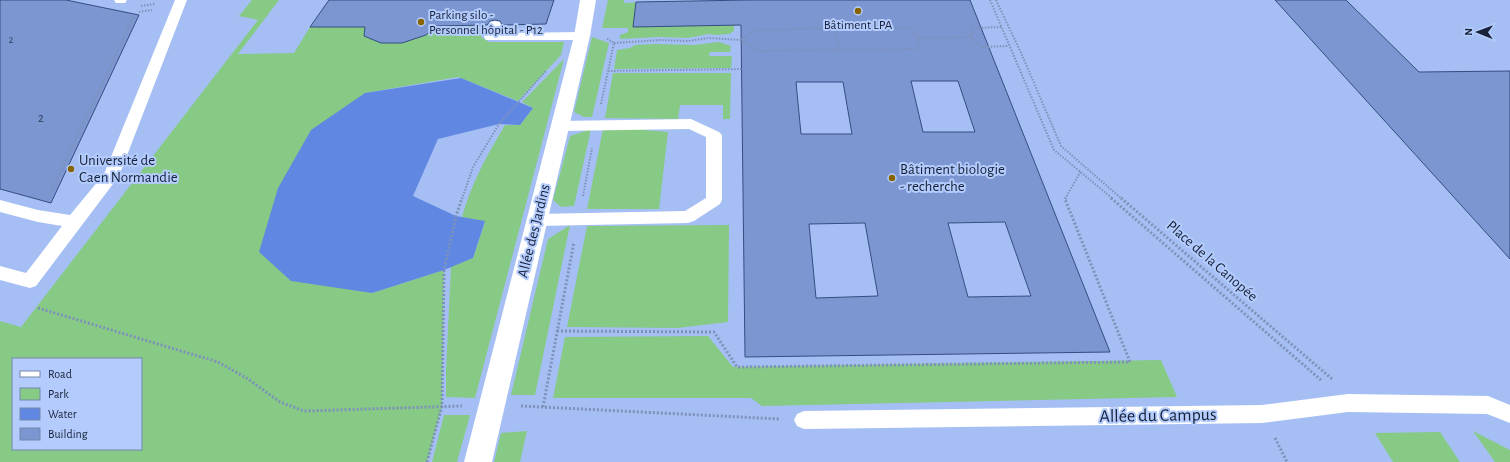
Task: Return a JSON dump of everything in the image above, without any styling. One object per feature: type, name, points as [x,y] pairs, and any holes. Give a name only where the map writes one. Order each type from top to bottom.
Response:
[{"type":"street","name":"Allée des Jardins","points":[[478,462],[560,126],[574,35],[588,0]]},
{"type":"lane","points":[[0,273],[30,281],[111,176],[181,0]]},
{"type":"lane","points":[[495,25],[491,36],[574,35]]},
{"type":"lane","points":[[537,220],[688,217],[714,200],[714,135],[692,124],[560,126]]},
{"type":"lane","points":[[0,206],[38,216],[74,222]]},
{"type":"lane","name":"Allée du Campus","points":[[804,420],[1262,414],[1348,403],[1488,404],[1510,414]]},
{"type":"path","name":"Place de la Canopée","points":[[990,0],[1008,46],[1054,150],[1081,171],[1348,403]]},
{"type":"path","name":"Place de la Canopée","points":[[996,0],[1022,55],[1061,146],[1336,382]]},
{"type":"path","points":[[48,198],[132,17],[139,12],[158,10]]},
{"type":"path","points":[[835,28],[840,50]]},
{"type":"path","points":[[741,40],[755,30],[909,28],[919,38],[971,37],[981,46],[1008,46]]},
{"type":"path","points":[[971,37],[973,28],[1001,28]]},
{"type":"path","points":[[427,462],[442,406],[444,270],[456,216],[473,167],[499,124],[518,101],[561,55],[574,35]]},
{"type":"path","points":[[614,44],[660,40],[688,41],[709,38],[741,40],[758,51],[916,49],[919,38]]},
{"type":"path","points":[[608,71],[742,69]]},
{"type":"path","points":[[557,331],[714,332],[737,366],[1130,362],[1065,199],[1081,171]]},
{"type":"path","points":[[38,308],[218,362],[248,379],[280,402],[304,411],[442,406],[492,406],[543,407],[804,420]]},
{"type":"shaded area","points":[[0,0],[1510,0],[1510,462],[0,462]]},
{"type":"green space","points":[[252,0],[279,0],[238,54],[294,53],[310,27],[365,27],[365,36],[381,43],[402,43],[426,35],[436,27],[480,26],[481,37],[489,42],[564,42],[561,55],[518,101],[458,77],[365,93],[372,293],[444,270],[442,406],[427,462],[0,462],[0,321],[21,327],[258,20],[239,16]]},
{"type":"green space","points":[[608,0],[624,0],[624,3],[640,2],[734,25],[734,31],[729,34],[708,34],[688,38],[659,37],[620,39],[620,35],[628,32],[628,28],[602,28]]},
{"type":"green space","points":[[592,37],[609,43],[592,117],[584,117],[574,112]]},
{"type":"green space","points":[[719,42],[731,46],[730,52],[710,52],[709,56],[732,56],[731,68],[614,69],[617,50],[630,48],[635,45],[694,45]]},
{"type":"green space","points":[[564,59],[475,398],[446,397],[451,266],[473,258],[485,222],[462,217],[470,193],[480,170],[505,125],[520,125],[533,108],[522,102]]},
{"type":"green space","points":[[613,73],[731,73],[730,119],[723,119],[723,105],[680,105],[678,119],[605,118]]},
{"type":"green space","points":[[591,129],[574,206],[561,207],[553,200],[570,136]]},
{"type":"green space","points":[[603,129],[633,129],[668,132],[659,209],[587,209]]},
{"type":"green space","points":[[570,225],[535,395],[511,395],[548,239]]},
{"type":"green space","points":[[729,225],[728,322],[678,328],[567,327],[587,226]]},
{"type":"green space","points":[[708,336],[733,367],[1161,360],[1177,397],[762,406],[751,398],[553,398],[565,337]]},
{"type":"green space","points":[[444,415],[470,415],[457,462],[432,462]]},
{"type":"green space","points":[[527,431],[520,462],[494,462],[501,433]]},
{"type":"green space","points":[[1473,431],[1510,450],[1510,462],[1495,462]]},
{"type":"green space","points":[[1440,432],[1460,462],[1393,462],[1375,433]]},
{"type":"water","points":[[461,78],[533,108],[520,125],[499,124],[438,139],[413,196],[456,216],[485,221],[473,258],[444,270],[372,293],[291,281],[259,252],[278,188],[311,130],[365,93]]},
{"type":"building","points":[[0,0],[66,0],[139,15],[51,203],[0,189]]},
{"type":"building","name":"Parking silo - Personnel hôpital - P12","points":[[329,0],[554,0],[546,24],[502,25],[500,21],[495,20],[490,21],[487,25],[436,26],[426,35],[402,43],[381,43],[364,36],[365,27],[310,27]]},
{"type":"building","name":"Bâtiment biologie - recherche","points":[[749,0],[970,0],[1110,352],[745,357],[741,25],[633,27],[636,2]],"holes":[[[911,81],[958,81],[975,132],[923,132]],[[796,82],[843,82],[852,134],[801,134]],[[1005,222],[1031,296],[968,297],[948,223]],[[865,223],[878,296],[816,298],[809,224]]]},
{"type":"building","points":[[1275,0],[1346,0],[1419,72],[1510,71],[1510,259]]},
{"type":"place","name":"Bâtiment LPA","points":[[858,11]]},
{"type":"place","name":"Parking silo - Personnel hôpital - P12","points":[[421,22]]},
{"type":"place","name":"Université de Caen Normandie","points":[[71,169]]},
{"type":"place","name":"Bâtiment biologie - recherche","points":[[892,178]]}]
